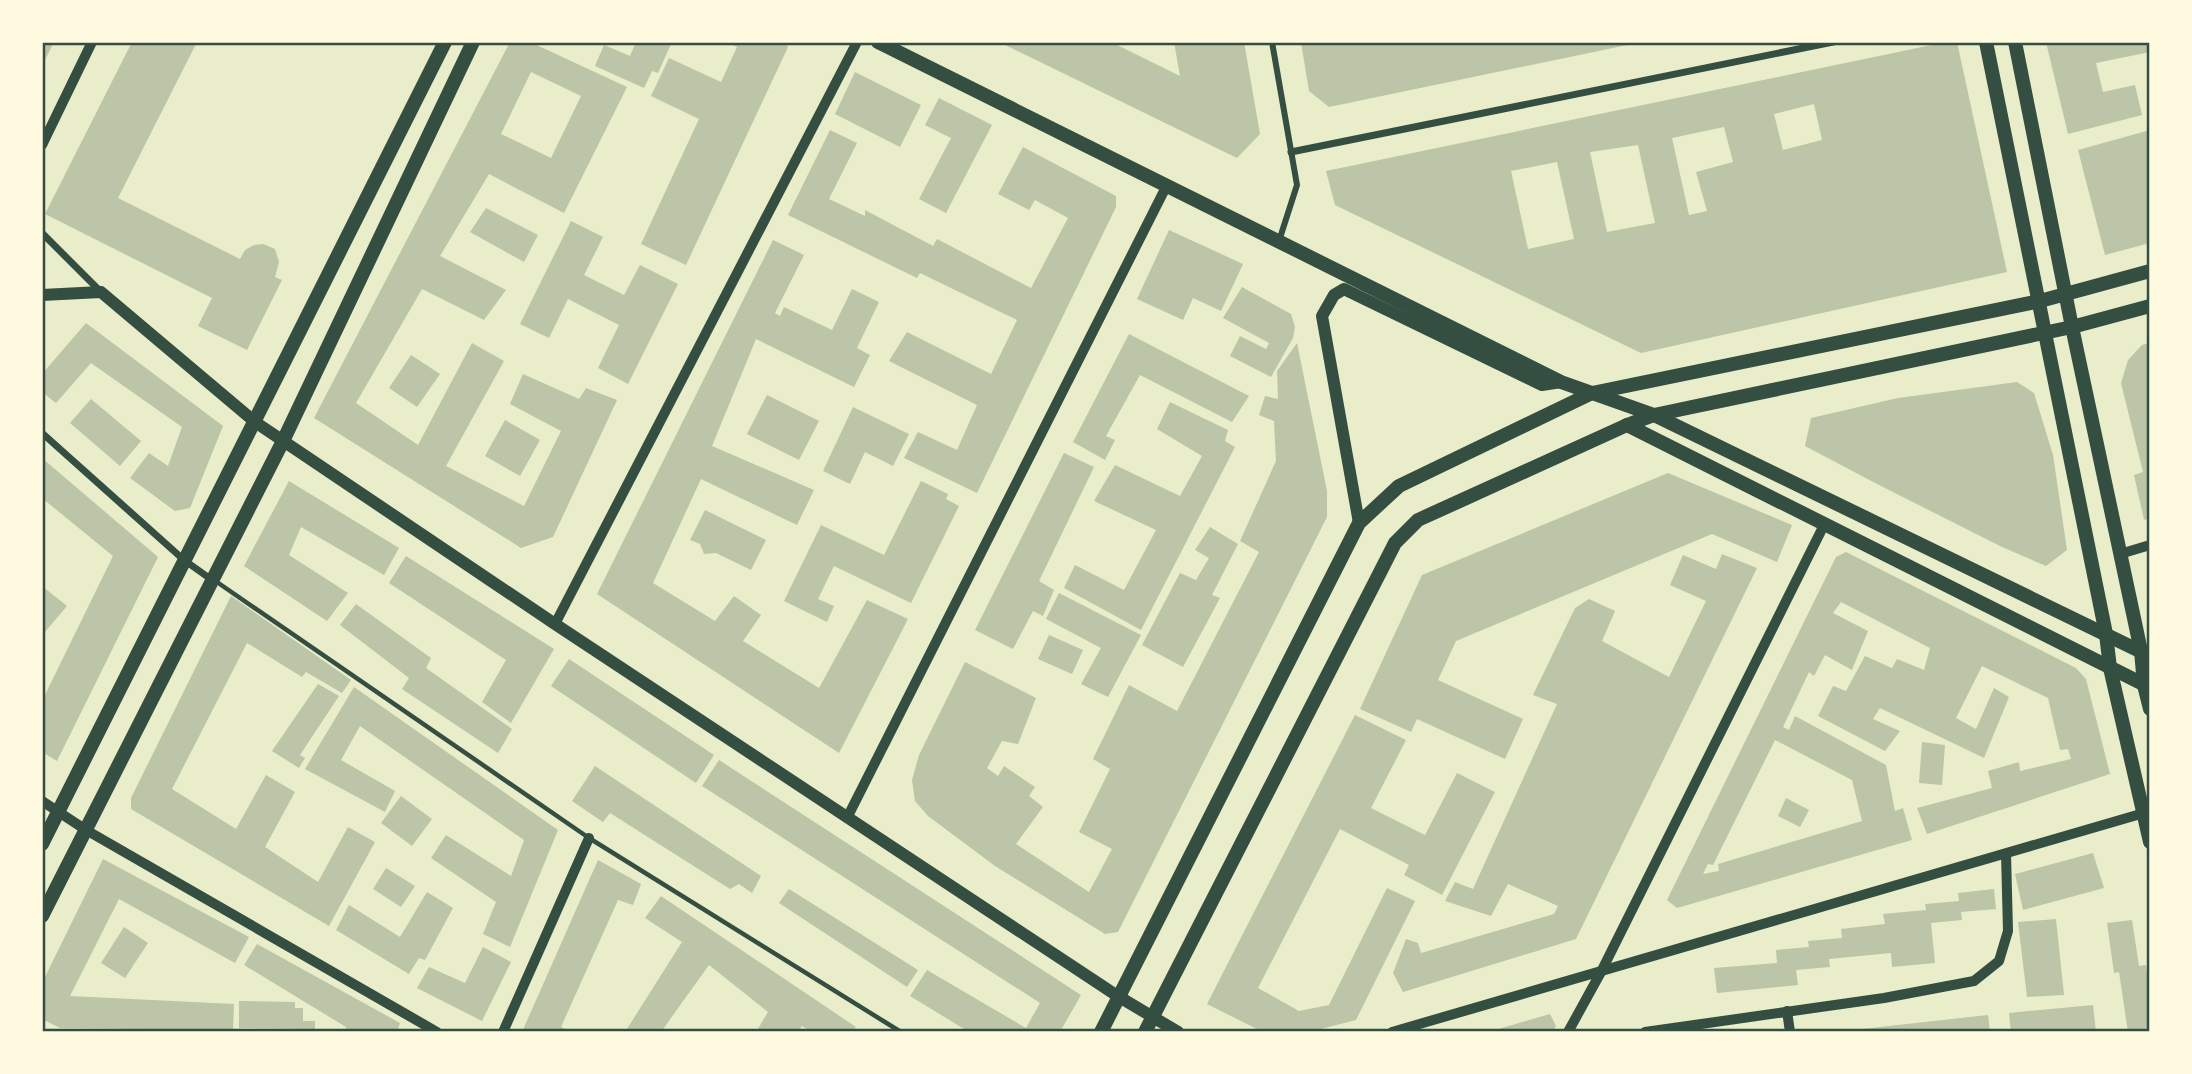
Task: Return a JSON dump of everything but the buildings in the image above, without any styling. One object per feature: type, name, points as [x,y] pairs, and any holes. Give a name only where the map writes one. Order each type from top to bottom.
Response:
[{"type":"main road","points":[[42,844],[445,42]]},
{"type":"main road","points":[[42,916],[284,439],[473,42]]},
{"type":"main road","points":[[878,42],[1561,382],[1654,415],[2145,654]]},
{"type":"main road","points":[[1986,42],[2106,634],[2110,668],[2150,842]]},
{"type":"main road","points":[[2015,42],[2120,554],[2145,654],[2150,709]]},
{"type":"main road","points":[[1101,1032],[1359,523],[1399,486],[1592,393],[2040,301],[2150,271]]},
{"type":"main road","points":[[1359,523],[1322,316],[1334,295],[1344,289],[1542,385],[1561,382]]},
{"type":"main road","points":[[42,295],[101,292],[256,422],[555,624],[1118,997],[1178,1032]]},
{"type":"main road","points":[[1145,1032],[1395,543],[1418,520],[1654,415],[2072,327],[2150,306]]},
{"type":"main road","points":[[1628,425],[2147,686]]},
{"type":"street","points":[[42,145],[92,42]]},
{"type":"street","points":[[555,624],[857,42]]},
{"type":"street","points":[[1272,42],[1297,186],[1279,241]]},
{"type":"street","points":[[1292,152],[1833,42]]},
{"type":"street","points":[[848,818],[1167,186]]},
{"type":"street","points":[[42,233],[101,292]]},
{"type":"street","points":[[42,433],[184,560],[213,580]]},
{"type":"street","points":[[1567,1032],[1601,972],[1824,525]]},
{"type":"street","points":[[2120,554],[2150,545]]},
{"type":"street","points":[[42,801],[86,830],[437,1032]]},
{"type":"street","points":[[1392,1032],[2144,813]]},
{"type":"street","points":[[503,1032],[589,838]]},
{"type":"street","points":[[1645,1032],[1884,998],[1974,981],[1999,961],[2008,931],[2006,855]]},
{"type":"street","points":[[1787,1011],[1790,1032]]},
{"type":"lane","points":[[213,580],[589,838],[901,1032]]}]
